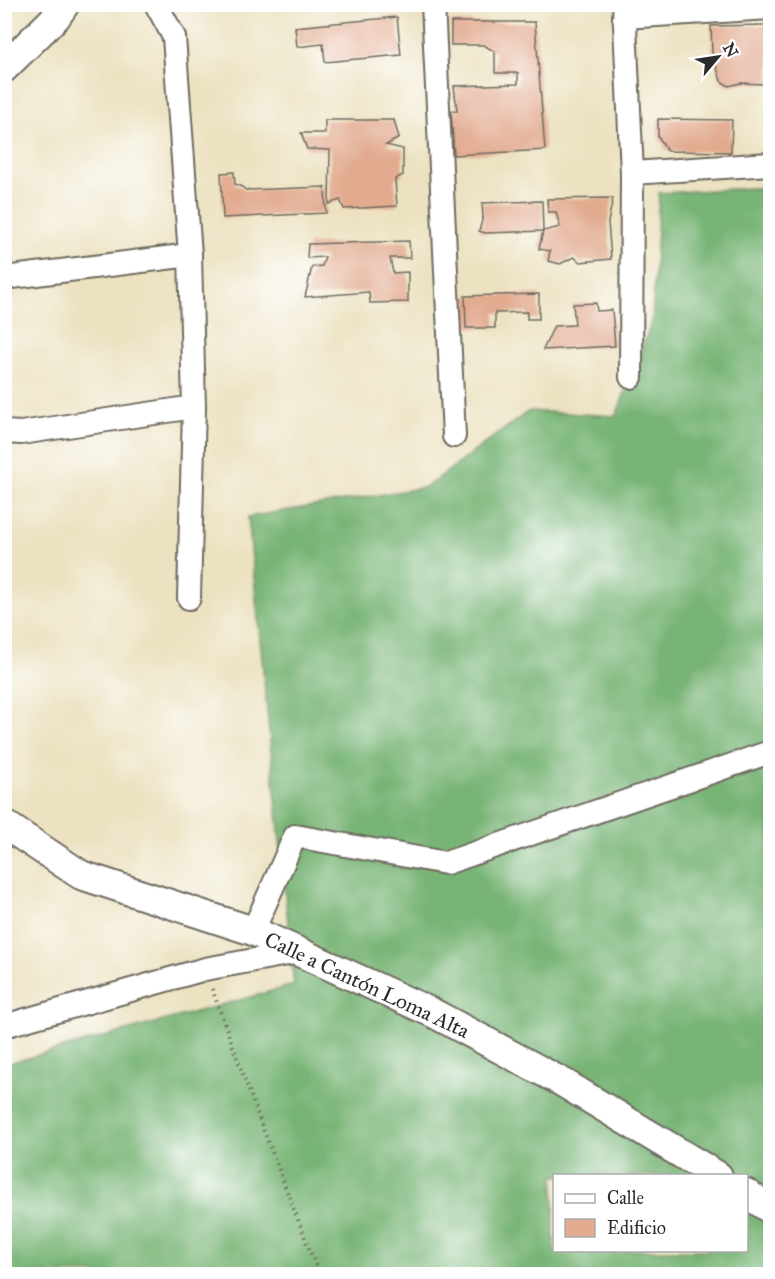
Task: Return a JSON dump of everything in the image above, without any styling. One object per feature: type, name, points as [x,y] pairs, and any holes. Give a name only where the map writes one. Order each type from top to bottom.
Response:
[{"type":"street","points":[[4,68],[65,4]]},
{"type":"street","points":[[156,4],[174,37],[190,255],[194,407],[189,598]]},
{"type":"street","points":[[433,4],[454,435]]},
{"type":"street","points":[[631,377],[632,173],[624,11],[771,8]]},
{"type":"street","points":[[632,173],[771,164]]},
{"type":"street","points":[[4,278],[190,255]]},
{"type":"street","points":[[4,432],[21,433],[194,407]]},
{"type":"street","points":[[253,931],[295,836],[446,863],[771,752]]},
{"type":"street","name":"Calle a Cantón Loma Alta","points":[[4,824],[81,875],[253,931],[433,1013],[562,1082],[715,1174]]},
{"type":"street","points":[[4,1026],[205,969],[299,952]]},
{"type":"street","points":[[748,1193],[771,1209]]},
{"type":"path","points":[[205,969],[319,1275]]},
{"type":"green space","points":[[770,187],[770,1274],[5,1274],[4,1067],[6,1064],[294,985],[248,517],[426,487],[529,411],[616,416],[652,322],[659,193]]},
{"type":"building","points":[[397,17],[401,55],[325,62],[323,44],[297,47],[295,27]]},
{"type":"building","points":[[451,22],[535,22],[545,150],[454,155],[451,111],[457,111],[454,86],[518,84],[518,73],[495,73],[495,52],[484,45],[451,45]]},
{"type":"building","points":[[711,26],[770,26],[770,82],[741,83],[729,86],[721,81],[712,52]]},
{"type":"building","points":[[658,119],[732,120],[731,152],[667,151],[658,136]]},
{"type":"building","points":[[325,120],[394,120],[399,138],[386,145],[403,149],[403,175],[395,179],[397,206],[344,209],[340,200],[329,204],[330,150],[307,149],[301,133],[325,133]]},
{"type":"building","points":[[234,172],[235,184],[246,190],[325,187],[326,213],[223,218],[221,173]]},
{"type":"building","points":[[613,198],[608,222],[611,259],[580,262],[574,257],[560,264],[548,261],[550,251],[539,249],[543,231],[560,227],[556,212],[548,212],[547,199]]},
{"type":"building","points":[[542,201],[543,231],[485,233],[479,231],[483,217],[482,203]]},
{"type":"building","points":[[409,241],[410,258],[390,258],[393,273],[408,272],[408,302],[370,303],[369,292],[305,297],[312,267],[322,266],[325,257],[307,258],[308,244]]},
{"type":"building","points":[[539,294],[539,319],[527,319],[527,312],[495,313],[495,328],[466,328],[465,296]]},
{"type":"building","points":[[596,303],[597,311],[612,310],[615,346],[543,350],[554,326],[575,325],[573,304]]}]
